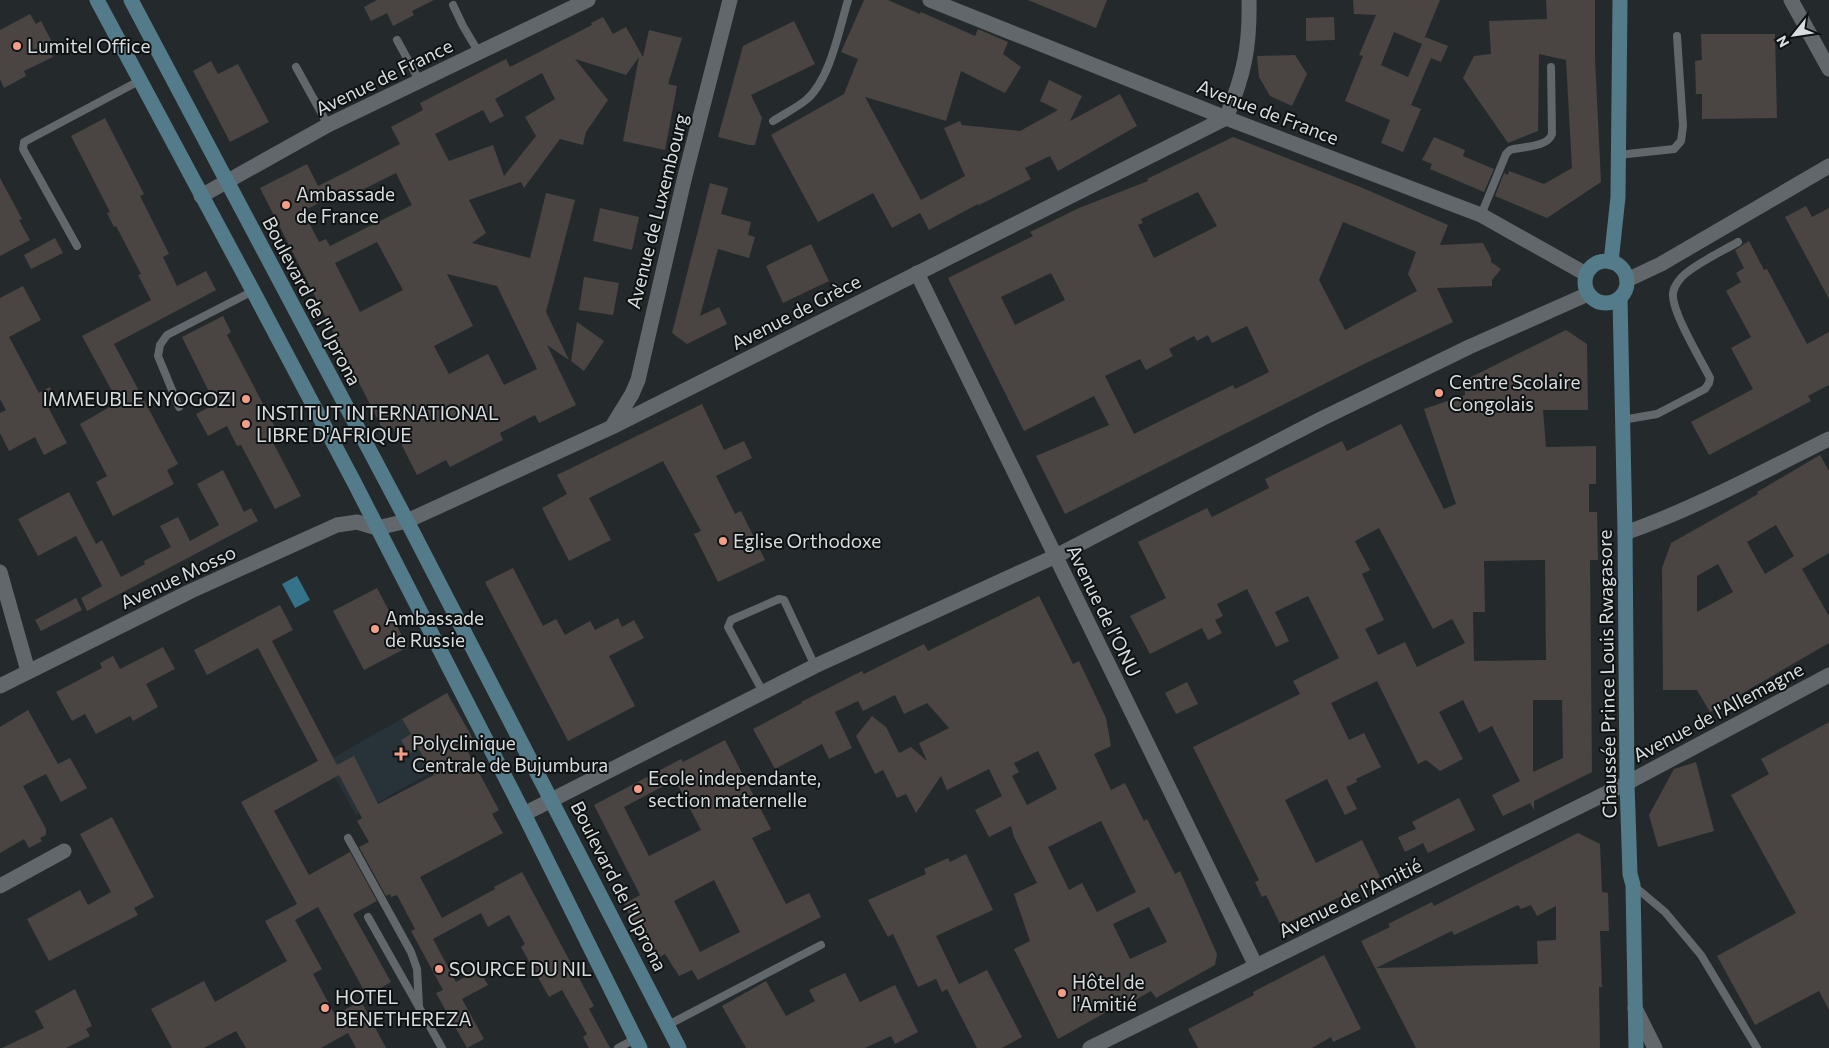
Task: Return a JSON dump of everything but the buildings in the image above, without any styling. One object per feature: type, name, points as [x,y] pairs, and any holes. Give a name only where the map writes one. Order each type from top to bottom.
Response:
[{"type":"street","points":[[96,0],[253,291],[377,528],[524,814],[638,1043]]},
{"type":"street","name":"Boulevard de l'Uprona","points":[[131,0],[407,520],[679,1048]]},
{"type":"street","name":"Avenue de France","points":[[201,196],[328,125],[588,0]]},
{"type":"street","name":"Avenue de Luxembourg","points":[[612,426],[632,394],[638,380],[684,180],[730,0]]},
{"type":"street","points":[[1226,118],[1238,91],[1246,60],[1249,21],[1248,0]]},
{"type":"street","points":[[1611,262],[1618,197],[1620,0]]},
{"type":"street","points":[[1791,0],[1829,69]]},
{"type":"street","name":"Avenue de France","points":[[935,1],[1226,118],[1481,215],[1586,274]]},
{"type":"street","name":"Avenue de Grèce","points":[[377,528],[407,520],[612,426],[1226,118]]},
{"type":"street","points":[[1627,280],[1661,264],[1829,166]]},
{"type":"street","points":[[1601,261],[1611,262],[1620,266],[1624,272],[1627,286],[1620,298],[1607,304],[1600,303],[1588,294],[1585,287],[1586,274],[1595,264],[1601,261]]},
{"type":"street","name":"Avenue de l'ONU","points":[[917,273],[1152,757],[1256,966]]},
{"type":"street","points":[[524,814],[815,666],[1056,556],[1321,419],[1469,347],[1588,294]]},
{"type":"street","name":"Chaussée Prince Louis Rwagasore","points":[[1620,298],[1625,533],[1627,783],[1630,874],[1632,884],[1636,1048]]},
{"type":"street","points":[[1625,533],[1694,506],[1829,439]]},
{"type":"street","name":"Avenue Mosso","points":[[0,686],[191,592],[337,525],[358,522],[377,528]]},
{"type":"street","points":[[0,572],[28,671]]},
{"type":"street","name":"Avenue de l'Allemagne","points":[[1627,783],[1829,675]]},
{"type":"street","name":"Avenue de l'Amitié","points":[[1090,1048],[1627,783]]},
{"type":"street","points":[[0,886],[64,852]]},
{"type":"street","points":[[1635,1008],[1655,1048]]},
{"type":"lane","points":[[773,121],[806,100],[820,84],[826,72],[848,0]]},
{"type":"lane","points":[[453,4],[479,53]]},
{"type":"lane","points":[[1618,155],[1674,149],[1681,141],[1683,126],[1677,36]]},
{"type":"lane","points":[[397,40],[419,80]]},
{"type":"lane","points":[[296,66],[328,125]]},
{"type":"lane","points":[[1481,215],[1506,154],[1510,150],[1545,142],[1552,134],[1551,67]]},
{"type":"lane","points":[[77,246],[23,149],[24,142],[139,81]]},
{"type":"lane","points":[[1622,420],[1657,414],[1705,389],[1709,383],[1710,378],[1681,322],[1673,292],[1684,274],[1738,242]]},
{"type":"lane","points":[[179,407],[158,356],[160,344],[167,334],[253,291]]},
{"type":"lane","points":[[763,692],[728,627],[731,620],[778,599],[784,600],[815,666]]},
{"type":"lane","points":[[348,838],[411,952],[416,969],[419,1006]]},
{"type":"lane","points":[[1632,884],[1665,912],[1701,955],[1757,1048]]},
{"type":"lane","points":[[368,917],[442,1048]]},
{"type":"lane","points":[[668,1025],[821,945]]},
{"type":"lane","points":[[618,1048],[638,1043]]},
{"type":"shaded area","name":"Polyclinique Centrale de Bujumbura","points":[[447,693],[477,746],[356,815],[326,762]]},
{"type":"water","points":[[297,576],[310,600],[295,608],[282,584]]},
{"type":"place","name":"Lumitel Office","points":[[17,46]]},
{"type":"place","name":"Ambassade de France","points":[[286,205]]},
{"type":"place","name":"Centre Scolaire Congolais","points":[[1439,393]]},
{"type":"place","name":"IMMEUBLE NYOGOZI","points":[[246,399]]},
{"type":"place","name":"INSTITUT INTERNATIONAL LIBRE D'AFRIQUE","points":[[246,424]]},
{"type":"place","name":"Eglise Orthodoxe","points":[[723,541]]},
{"type":"place","name":"Ambassade de Russie","points":[[375,629]]},
{"type":"place","name":"Polyclinique Centrale de Bujumbura","points":[[401,754]]},
{"type":"place","name":"Ecole independante, section maternelle","points":[[638,789]]},
{"type":"place","name":"SOURCE DU NIL","points":[[439,969]]},
{"type":"place","name":"Hôtel de l'Amitié","points":[[1062,993]]},
{"type":"place","name":"HOTEL BENETHEREZA","points":[[325,1008]]}]
